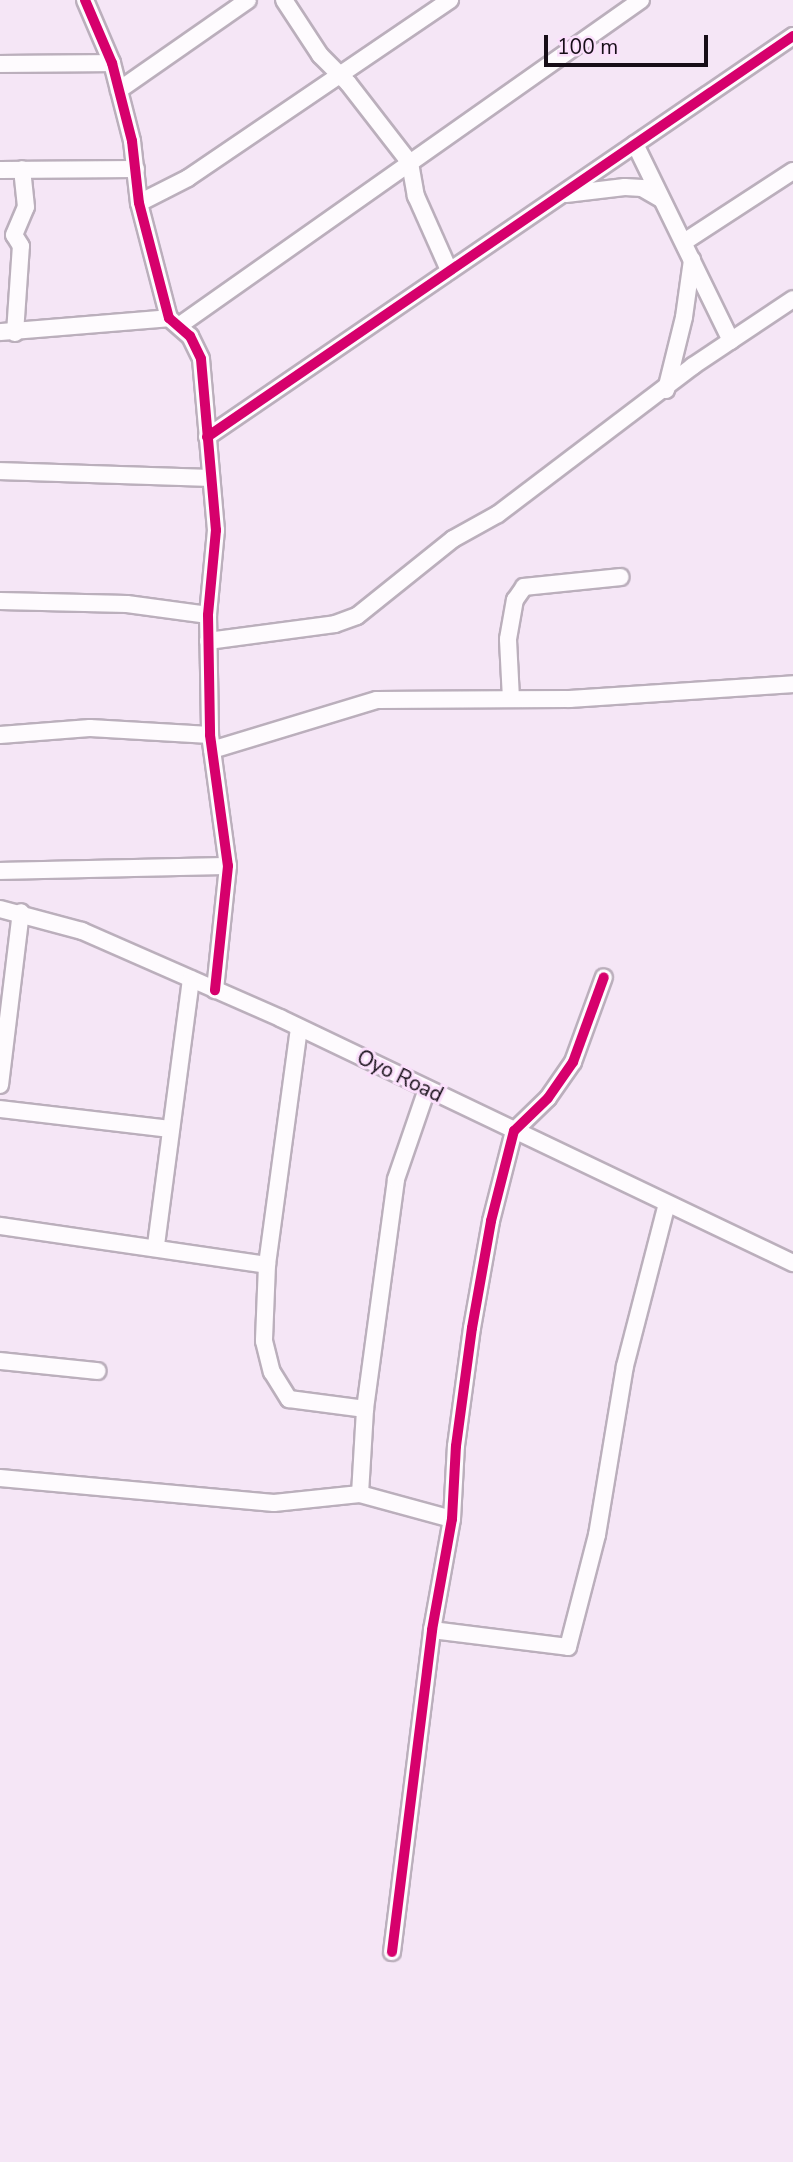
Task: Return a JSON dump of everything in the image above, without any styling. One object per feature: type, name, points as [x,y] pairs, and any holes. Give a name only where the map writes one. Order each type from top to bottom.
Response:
[{"type":"street","points":[[85,0],[112,62],[136,169],[139,203],[174,321],[201,359],[216,530],[208,615],[211,742],[228,866],[215,990]]},
{"type":"street","points":[[119,90],[248,0]]},
{"type":"street","points":[[284,0],[338,75],[410,163],[416,196],[448,268]]},
{"type":"street","points":[[139,203],[188,178],[450,0]]},
{"type":"street","points":[[22,169],[26,207],[14,235],[21,246],[7,333],[174,321],[410,163],[641,0]]},
{"type":"street","points":[[208,437],[448,268],[793,36]]},
{"type":"street","points":[[0,64],[112,62]]},
{"type":"street","points":[[635,144],[731,341]]},
{"type":"street","points":[[0,170],[136,169]]},
{"type":"street","points":[[684,242],[793,171]]},
{"type":"street","points":[[560,195],[625,187],[642,188],[661,199]]},
{"type":"street","points":[[666,390],[684,317],[692,260]]},
{"type":"street","points":[[208,641],[335,624],[357,616],[453,539],[498,514],[731,341],[793,299]]},
{"type":"street","points":[[0,471],[211,478]]},
{"type":"street","points":[[511,699],[508,639],[515,600],[524,587],[620,577]]},
{"type":"street","points":[[0,601],[127,604],[208,615]]},
{"type":"street","points":[[0,735],[90,728],[211,742],[377,700],[629,697],[793,684]]},
{"type":"street","points":[[0,872],[228,866]]},
{"type":"street","name":"Oyo Road","points":[[0,909],[20,912],[82,932],[191,979],[793,1263]]},
{"type":"street","points":[[0,1085],[20,912]]},
{"type":"street","points":[[392,1952],[432,1630],[452,1520],[456,1446],[471,1328],[491,1220],[514,1131],[548,1098],[573,1062],[604,977]]},
{"type":"street","points":[[156,1245],[191,979]]},
{"type":"street","points":[[299,1028],[267,1265],[264,1341],[283,1394],[289,1399],[365,1409]]},
{"type":"street","points":[[360,1494],[365,1409],[396,1179],[427,1089]]},
{"type":"street","points":[[0,1109],[171,1129]]},
{"type":"street","points":[[432,1630],[568,1647],[597,1535],[625,1366],[667,1204]]},
{"type":"street","points":[[0,1226],[156,1245],[267,1265]]},
{"type":"street","points":[[0,1361],[97,1371]]},
{"type":"street","points":[[0,1478],[274,1503],[360,1494],[452,1520]]},
{"type":"cycle path","points":[[85,0],[112,63],[132,141],[139,203],[169,318],[190,336],[201,359],[216,530],[208,615],[210,735],[228,866],[215,990]]},
{"type":"cycle path","points":[[207,437],[793,36]]},
{"type":"cycle path","points":[[392,1952],[432,1630],[452,1519],[456,1446],[472,1328],[491,1221],[514,1131],[548,1098],[573,1062],[604,977]]}]
